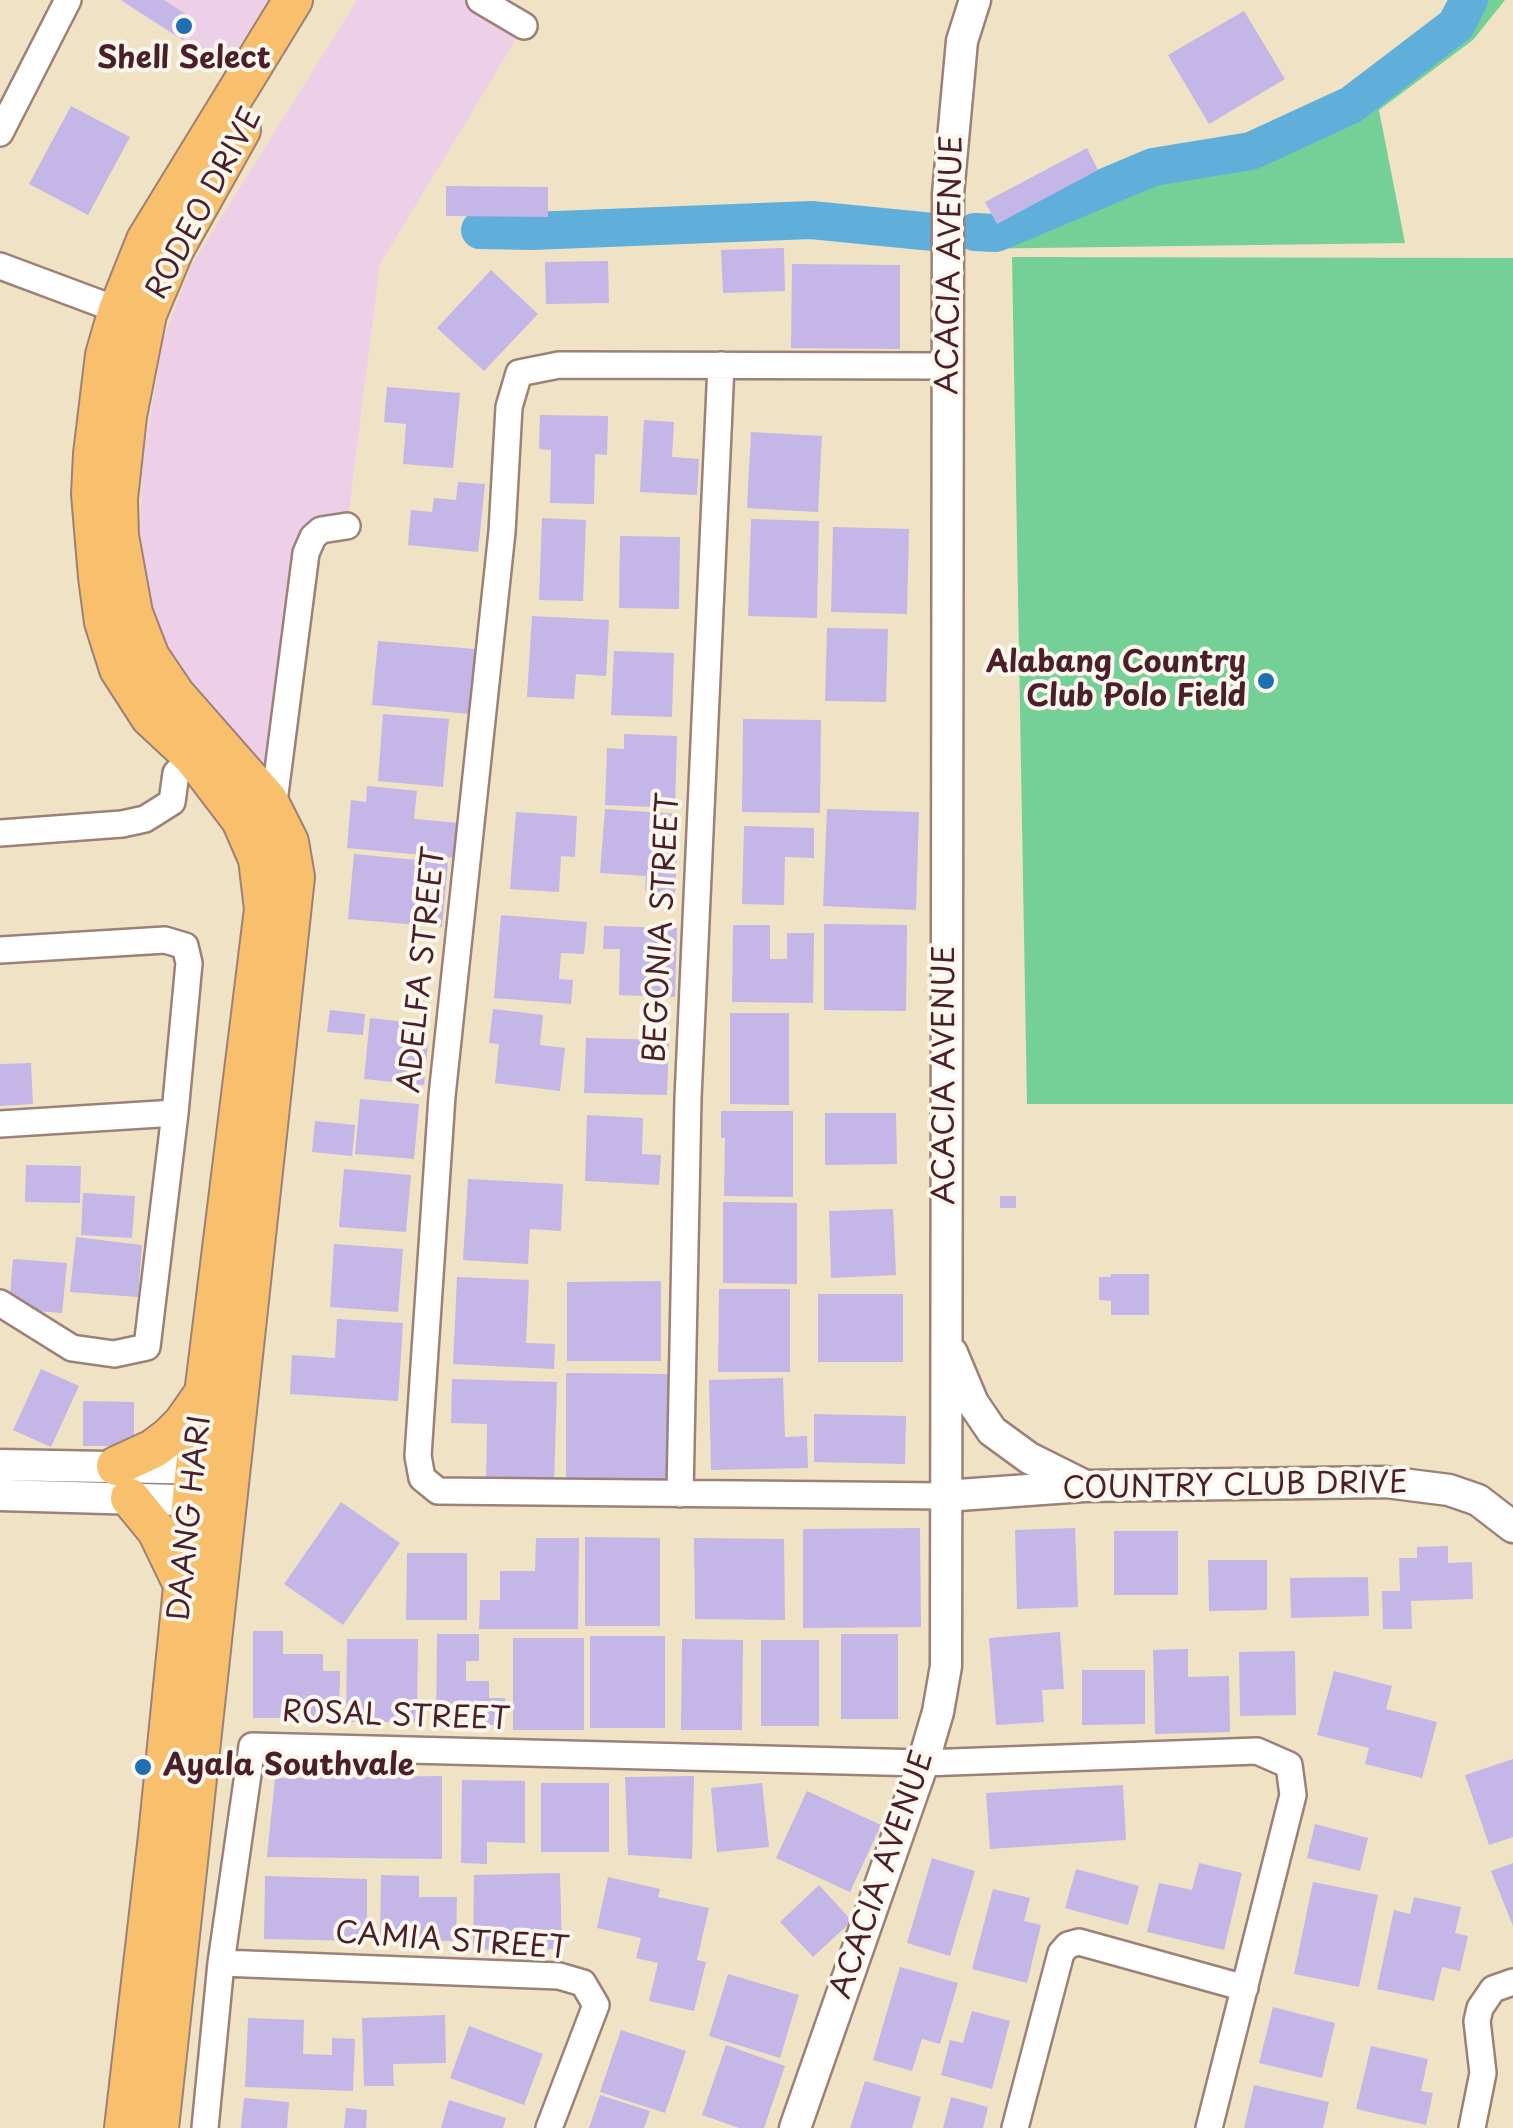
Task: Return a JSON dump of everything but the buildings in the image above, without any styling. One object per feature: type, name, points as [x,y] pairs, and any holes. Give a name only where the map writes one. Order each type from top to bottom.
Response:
[{"type":"main road","name":"RODEO DRIVE","points":[[282,832],[252,841],[175,694],[150,657],[133,614],[119,536],[120,459],[132,312],[146,240],[293,0]]},
{"type":"main road","name":"RODEO DRIVE","points":[[132,312],[174,250],[220,165],[321,0]]},
{"type":"main road","name":"RODEO DRIVE","points":[[203,746],[254,782],[282,832],[295,878],[277,909]]},
{"type":"main road","name":"DAANG HARI","points":[[124,2128],[184,1588],[210,1484],[205,1390],[277,909]]},
{"type":"main road","name":"DAANG HARI","points":[[159,2128],[210,1484],[277,909]]},
{"type":"main road","points":[[184,1588],[168,1549],[123,1482],[195,1408],[205,1390]]},
{"type":"street","points":[[0,133],[68,0]]},
{"type":"street","points":[[480,0],[524,26]]},
{"type":"street","name":"ACACIA AVENUE","points":[[795,2128],[923,1763],[946,1666],[948,194],[962,41],[976,0]]},
{"type":"street","points":[[0,266],[132,312]]},
{"type":"street","name":"ADELFA STREET","points":[[946,1496],[438,1491],[422,1478],[418,1456],[442,1096],[502,532],[509,407],[519,372],[558,365],[948,366]]},
{"type":"street","name":"BEGONIA STREET","points":[[680,1494],[688,1098],[721,365]]},
{"type":"street","points":[[282,832],[306,553],[312,537],[322,530],[346,526]]},
{"type":"street","points":[[0,833],[122,824],[145,818],[172,802],[176,773],[203,746]]},
{"type":"street","points":[[0,950],[165,940],[185,946],[188,963],[147,1347],[114,1354],[72,1348],[0,1303]]},
{"type":"street","points":[[0,1124],[175,1113]]},
{"type":"street","points":[[946,1336],[960,1374],[992,1431],[1029,1458],[1084,1486]]},
{"type":"street","points":[[0,1465],[123,1482],[210,1484]]},
{"type":"street","points":[[0,1495],[123,1482]]},
{"type":"street","name":"COUNTRY CLUB DRIVE","points":[[946,1496],[1084,1486],[1386,1482],[1421,1484],[1478,1500],[1513,1527]]},
{"type":"street","name":"ROSAL STREET","points":[[205,2128],[221,1963],[252,1746],[923,1763]]},
{"type":"street","points":[[923,1763],[1257,1751],[1290,1765],[1293,1795],[1209,2128]]},
{"type":"street","points":[[1016,2128],[1061,1953],[1068,1945],[1079,1942],[1245,1988]]},
{"type":"street","name":"CAMIA STREET","points":[[221,1963],[559,1976],[583,1984],[596,2005],[549,2128]]},
{"type":"street","points":[[1472,2128],[1483,2073],[1477,2021],[1480,2008],[1493,1988],[1513,1982]]},
{"type":"shaded area","points":[[119,0],[268,0],[226,67]]},
{"type":"shaded area","points":[[357,0],[465,0],[524,26],[380,264],[347,526],[304,524],[267,777],[166,648],[152,609],[140,531],[143,462],[163,339],[191,266]]},
{"type":"green space","points":[[1480,0],[1505,0],[1473,40],[1379,110],[1405,243],[961,249],[960,225],[999,225],[1011,230],[1156,171],[1260,154],[1374,100],[1460,32]]},
{"type":"green space","name":"Alabang Country Club Polo Field","points":[[1012,257],[1513,258],[1513,1104],[1027,1104]]},
{"type":"waterway","points":[[975,232],[996,233],[1153,167],[1251,151],[1351,105],[1456,25],[1469,0]]},
{"type":"waterway","points":[[480,230],[811,220],[933,232]]},
{"type":"place","name":"Shell Select","points":[[184,26]]},
{"type":"place","name":"Alabang Country Club Polo Field","points":[[1266,681]]},
{"type":"place","name":"Ayala Southvale","points":[[143,1767]]}]
